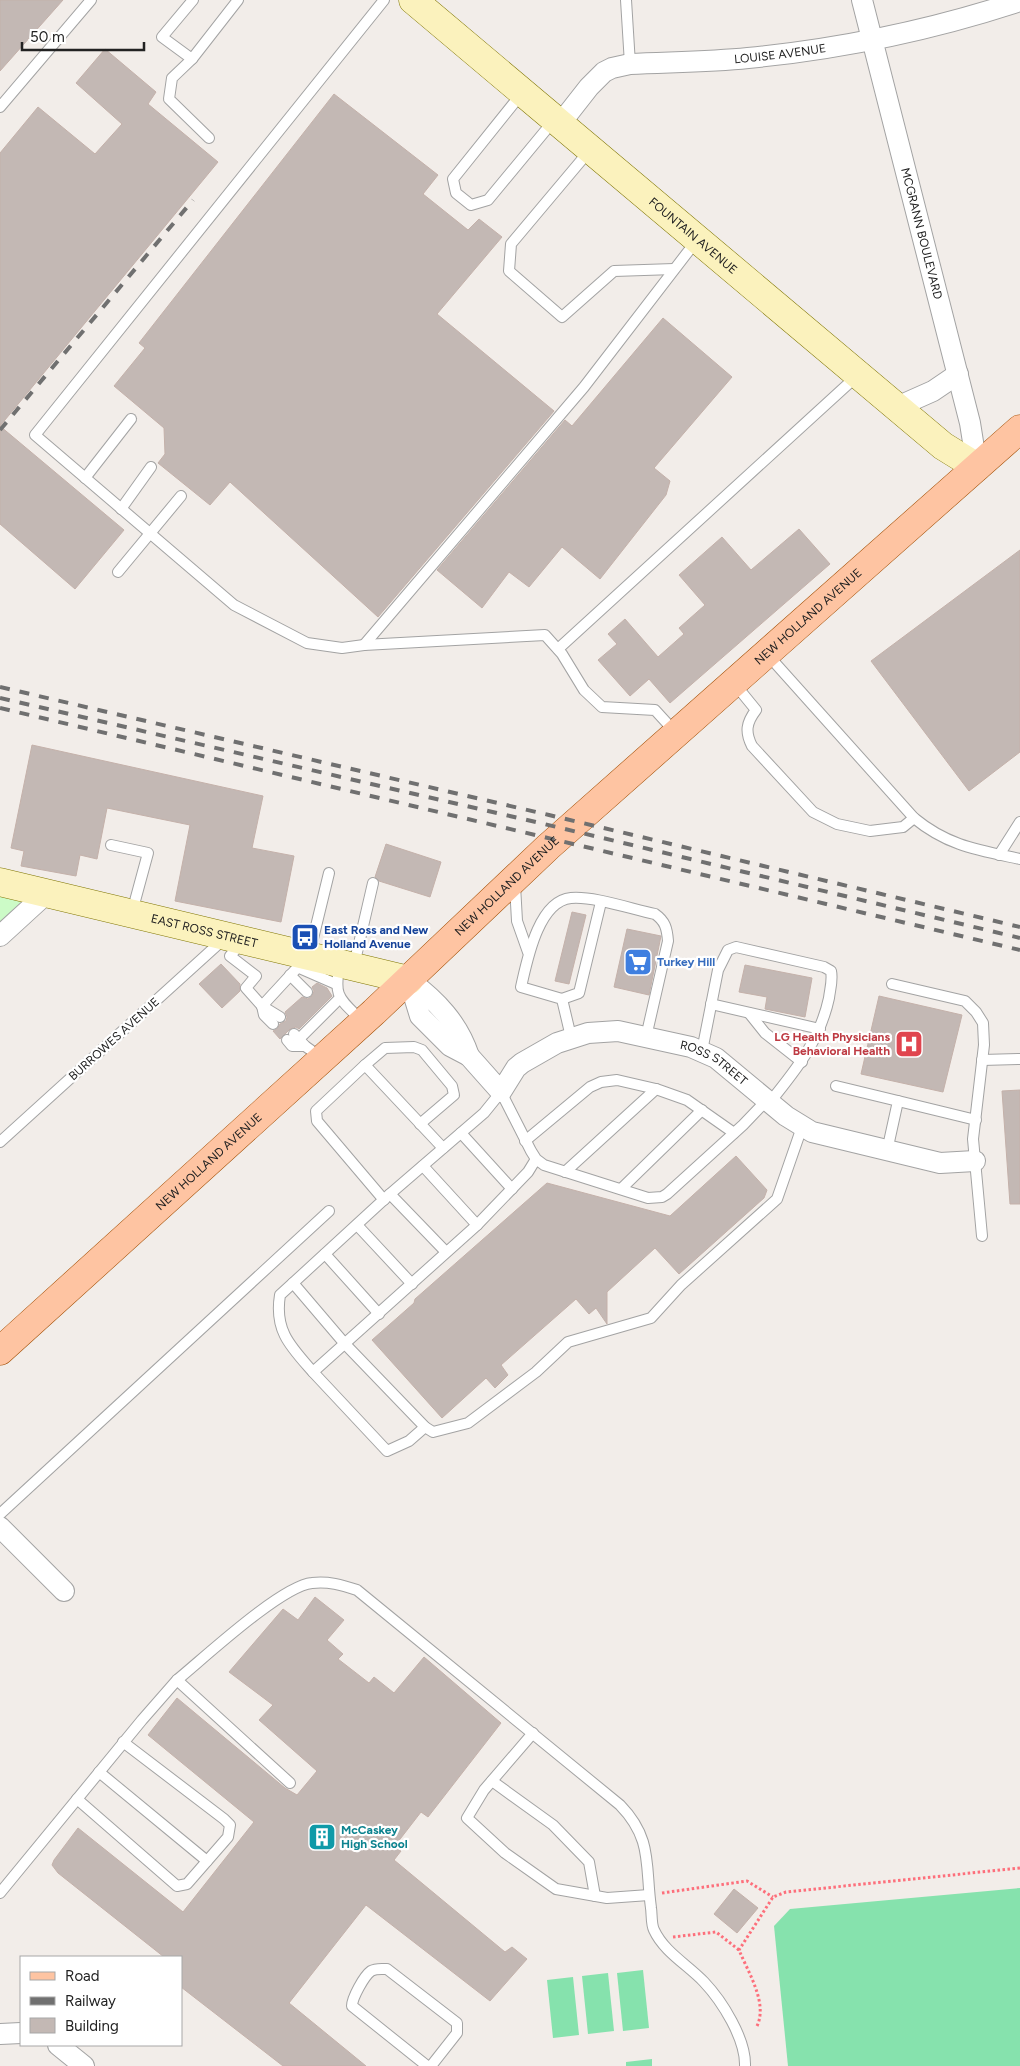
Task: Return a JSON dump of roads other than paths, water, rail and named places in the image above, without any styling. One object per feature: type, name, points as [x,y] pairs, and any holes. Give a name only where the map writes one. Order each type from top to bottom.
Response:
[{"type":"main road","name":"NEW HOLLAND AVENUE","points":[[0,1351],[301,1044],[363,1022],[410,980],[514,878],[1020,429]]},
{"type":"street","name":"FOUNTAIN AVENUE","points":[[413,0],[943,446],[977,467]]},
{"type":"street","name":"MCGRANN BOULEVARD","points":[[862,0],[958,374],[970,423],[977,467]]},
{"type":"street","name":"LOUISE AVENUE","points":[[557,122],[604,72],[612,68],[630,64],[746,58],[872,39],[951,22],[999,4],[1020,1]]},
{"type":"street","points":[[897,407],[933,391],[958,374]]},
{"type":"street","name":"EAST ROSS STREET","points":[[0,882],[236,938],[299,966],[410,980]]},
{"type":"street","points":[[0,936],[47,893]]},
{"type":"street","points":[[410,980],[420,1016],[450,1046],[470,1056],[500,1092]]},
{"type":"street","name":"ROSS STREET","points":[[500,1092],[516,1068],[522,1063],[571,1037],[602,1031],[618,1031],[646,1036],[702,1051],[727,1066],[802,1127],[828,1137],[940,1163],[975,1160]]},
{"type":"street","points":[[0,1527],[64,1591]]},
{"type":"street","points":[[0,2034],[20,2033]]},
{"type":"street","points":[[59,2046],[84,2066]]},
{"type":"lane","points":[[0,107],[92,0]]},
{"type":"lane","points":[[192,59],[162,37],[193,0]]},
{"type":"lane","points":[[209,138],[169,99],[172,78],[192,59],[238,0]]},
{"type":"lane","points":[[384,0],[35,435],[234,605],[307,643],[342,648],[546,634],[558,649],[584,690],[602,707],[655,710],[676,733]]},
{"type":"lane","points":[[626,0],[630,64]]},
{"type":"lane","points":[[523,92],[454,179],[456,193],[471,205],[488,200],[557,122]]},
{"type":"lane","points":[[590,149],[511,244],[509,271],[562,317],[614,271],[674,269]]},
{"type":"lane","points":[[364,645],[584,387],[697,239]]},
{"type":"lane","points":[[558,649],[859,375]]},
{"type":"lane","points":[[85,478],[131,419]]},
{"type":"lane","points":[[121,508],[151,466]]},
{"type":"lane","points":[[118,572],[181,496]]},
{"type":"lane","points":[[766,653],[914,818],[937,836],[951,842],[1020,859]]},
{"type":"lane","points":[[733,682],[756,710],[748,720],[747,734],[752,746],[813,812],[837,824],[870,831],[903,827],[914,818]]},
{"type":"lane","points":[[1000,854],[1020,822]]},
{"type":"lane","points":[[111,845],[148,853],[132,913]]},
{"type":"lane","points":[[262,1006],[299,966],[329,873]]},
{"type":"lane","points":[[514,878],[517,921],[528,952]]},
{"type":"lane","points":[[301,1044],[325,1009],[340,998],[343,971],[374,883]]},
{"type":"lane","points":[[601,902],[579,993],[562,999],[522,987],[528,952],[548,912],[557,903],[569,898],[584,898],[655,914],[662,919],[668,929],[668,940],[646,1036]]},
{"type":"lane","points":[[236,938],[230,956],[256,976],[246,988],[262,1006],[264,1015],[277,1020]]},
{"type":"lane","name":"BURROWES AVENUE","points":[[0,1142],[236,938]]},
{"type":"lane","points":[[425,1426],[409,1441],[387,1451],[285,1340],[278,1309],[280,1295],[387,1197],[491,1106],[500,1092],[536,1159],[566,1172],[648,1198],[662,1197],[768,1101],[802,1062],[820,1029],[833,978],[831,971],[815,965],[736,947],[728,950],[718,970],[702,1051]]},
{"type":"lane","points":[[299,966],[307,992]]},
{"type":"lane","points":[[892,984],[965,1001],[976,1012],[983,1023],[982,1060],[973,1139],[982,1236]]},
{"type":"lane","points":[[340,998],[363,1022]]},
{"type":"lane","points":[[562,999],[571,1037]]},
{"type":"lane","points":[[711,1004],[820,1029]]},
{"type":"lane","points":[[749,1013],[765,1033],[802,1062]]},
{"type":"lane","points":[[420,1124],[454,1095],[452,1086],[422,1050],[414,1047],[385,1048],[316,1111],[317,1121],[387,1197],[446,1252]]},
{"type":"lane","points":[[982,1060],[1020,1058]]},
{"type":"lane","points":[[365,1065],[443,1148]]},
{"type":"lane","points":[[525,1140],[590,1087],[601,1082],[617,1080],[656,1089],[687,1100],[734,1133]]},
{"type":"lane","points":[[836,1086],[976,1120]]},
{"type":"lane","points":[[566,1172],[656,1089]]},
{"type":"lane","points":[[887,1151],[898,1102]]},
{"type":"lane","points":[[621,1189],[702,1110]]},
{"type":"lane","points":[[294,1283],[345,1344],[425,1426],[433,1432],[468,1423],[536,1372],[568,1342],[651,1318],[681,1285],[777,1200],[802,1127]]},
{"type":"lane","points":[[461,1133],[512,1189]]},
{"type":"lane","points":[[313,1372],[477,1224],[528,1172],[536,1159]]},
{"type":"lane","points":[[423,1166],[477,1224]]},
{"type":"lane","points":[[0,1514],[330,1212]]},
{"type":"lane","points":[[357,1225],[412,1284]]},
{"type":"lane","points":[[325,1254],[379,1314]]},
{"type":"lane","points":[[0,1893],[177,1680],[279,1597],[311,1582],[336,1583],[357,1590],[620,1805],[632,1818],[643,1840],[648,1857],[647,1881],[654,1929],[670,1951],[705,1983],[733,2022],[745,2058],[745,2066]]},
{"type":"lane","points":[[177,1680],[290,1784]]},
{"type":"lane","points":[[533,1733],[492,1780],[467,1818],[505,1853],[556,1889],[607,1898],[649,1895]]},
{"type":"lane","points":[[77,1799],[177,1886],[187,1884],[228,1837],[230,1825],[224,1819],[124,1742]]},
{"type":"lane","points":[[99,1772],[207,1861]]},
{"type":"lane","points":[[492,1780],[553,1825],[589,1862],[595,1896]]},
{"type":"lane","points":[[427,2066],[352,2006],[352,1999],[370,1972],[379,1968],[387,1969],[457,2023],[457,2033],[431,2066]]},
{"type":"railway","points":[[0,430],[193,200]]},
{"type":"railway","points":[[0,687],[1020,927]]},
{"type":"railway","points":[[0,698],[540,823],[1020,938]]},
{"type":"railway","points":[[0,708],[1020,950]]},
{"type":"place","name":"East Ross and New Holland Avenue","points":[[305,937]]},
{"type":"place","name":"Turkey Hill","points":[[638,962]]},
{"type":"place","name":"LG Health Physicians Behavioral Health","points":[[909,1044]]},
{"type":"place","name":"McCaskey High School","points":[[322,1837]]}]
